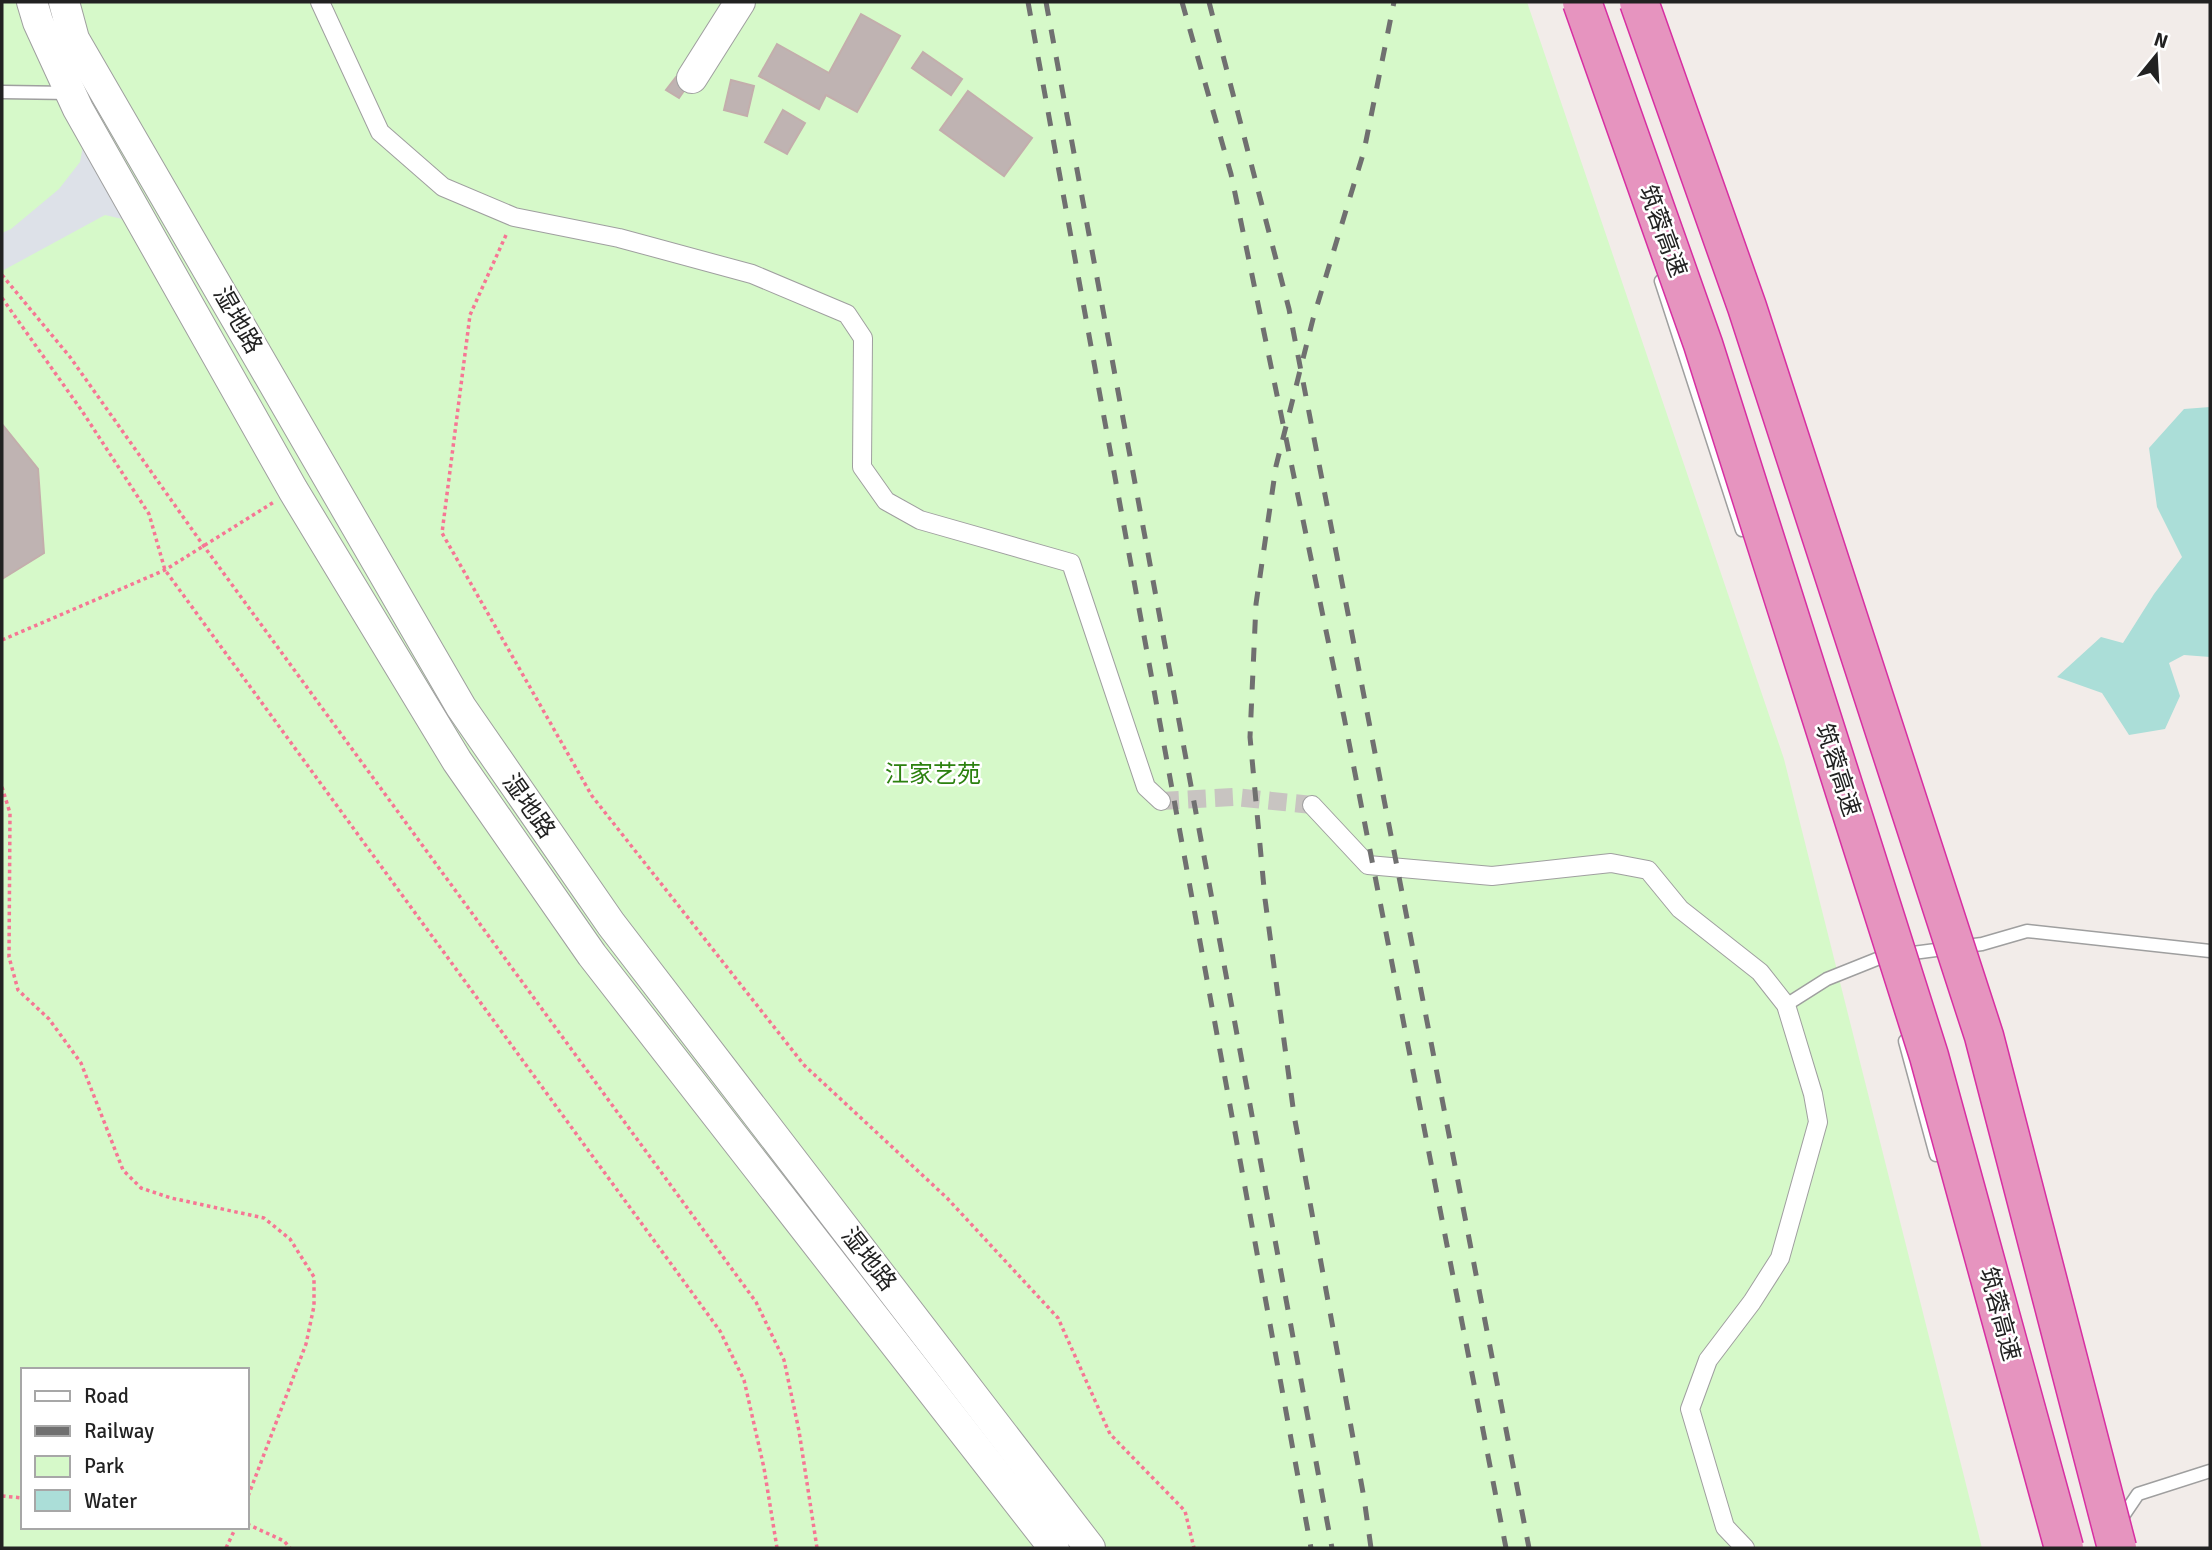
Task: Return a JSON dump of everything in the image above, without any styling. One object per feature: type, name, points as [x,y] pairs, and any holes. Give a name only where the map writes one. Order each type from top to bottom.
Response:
[{"type":"highway","name":"筑蓉高速","points":[[1582,2],[1703,344],[1929,1056],[2064,1548]]},
{"type":"highway","points":[[1639,2],[1752,321],[1984,1036],[2117,1548]]},
{"type":"street","name":"湿地路","points":[[33,2],[38,22],[71,93],[293,489],[457,761],[592,955],[1054,1548]]},
{"type":"street","name":"湿地路","points":[[64,2],[74,38],[461,707],[611,924],[1090,1548]]},
{"type":"street","points":[[320,2],[380,132],[443,187],[514,217],[619,238],[752,274],[847,314],[863,338],[862,467],[886,501],[920,520],[1071,563],[1146,787],[1161,801]]},
{"type":"street","points":[[692,78],[740,2]]},
{"type":"street","points":[[1312,805],[1368,864],[1492,876],[1611,863],[1648,870],[1680,909],[1760,972],[1786,1005],[1813,1094],[1818,1122],[1780,1258],[1752,1302],[1708,1360],[1690,1409],[1725,1527],[1745,1548]]},
{"type":"lane","points":[[1569,2],[1589,61]]},
{"type":"lane","points":[[2,92],[71,93]]},
{"type":"lane","points":[[1657,270],[1748,547]]},
{"type":"lane","points":[[1786,1005],[1827,978],[1881,957],[1982,944],[2028,931],[2210,951]]},
{"type":"lane","points":[[1877,944],[1885,971]]},
{"type":"lane","points":[[1900,1024],[1941,1172]]},
{"type":"lane","points":[[2101,1548],[2138,1494],[2210,1471]]},
{"type":"path","points":[[514,217],[470,315],[442,533],[592,796],[804,1066],[947,1198],[1058,1318],[1110,1434],[1185,1511],[1194,1548]]},
{"type":"path","points":[[2,275],[70,357],[203,545],[756,1302],[784,1360],[799,1431],[817,1548]]},
{"type":"path","points":[[2,298],[82,411],[149,514],[165,570],[720,1331],[744,1380],[764,1468],[777,1548]]},
{"type":"path","points":[[2,640],[165,570],[293,489]]},
{"type":"path","points":[[2,787],[10,813],[9,957],[18,990],[49,1019],[81,1063],[123,1170],[141,1188],[161,1195],[264,1218],[290,1239],[314,1277],[314,1306],[306,1345],[248,1496]]},
{"type":"path","points":[[2,1496],[21,1498]]},
{"type":"path","points":[[248,1524],[284,1541],[290,1548]]},
{"type":"path","points":[[226,1548],[235,1529]]},
{"type":"green space","name":"江家艺苑","points":[[2,2],[1527,2],[1784,759],[1982,1548],[2,1548]]},
{"type":"shaded area","points":[[85,135],[135,222],[105,215],[2,271],[2,233],[11,229],[59,189],[80,162]]},
{"type":"water","points":[[2210,407],[2210,657],[2184,655],[2169,663],[2180,696],[2165,729],[2129,735],[2102,693],[2057,677],[2101,637],[2123,643],[2154,594],[2182,557],[2157,507],[2149,448],[2184,409]]},
{"type":"building","points":[[861,14],[900,36],[857,112],[826,95],[819,109],[759,76],[777,44],[829,73]]},
{"type":"building","points":[[923,52],[962,79],[951,95],[912,68]]},
{"type":"building","points":[[676,77],[688,85],[679,98],[666,90]]},
{"type":"building","points":[[731,80],[754,86],[747,116],[724,110]]},
{"type":"building","points":[[968,91],[1032,138],[1004,176],[940,130]]},
{"type":"building","points":[[783,110],[805,123],[787,154],[765,142]]},
{"type":"building","points":[[2,424],[38,469],[44,553],[2,579]]},
{"type":"tunnel","points":[[1161,801],[1234,797],[1312,805]]},
{"type":"railway","points":[[1028,2],[1311,1548]]},
{"type":"railway","points":[[1046,2],[1332,1548]]},
{"type":"railway","points":[[1182,2],[1231,174],[1344,717],[1506,1548]]},
{"type":"railway","points":[[1209,2],[1289,309],[1529,1548]]},
{"type":"railway","points":[[1371,1548],[1294,1115],[1265,899],[1250,737],[1256,604],[1276,466],[1313,319],[1364,151],[1394,2]]}]
